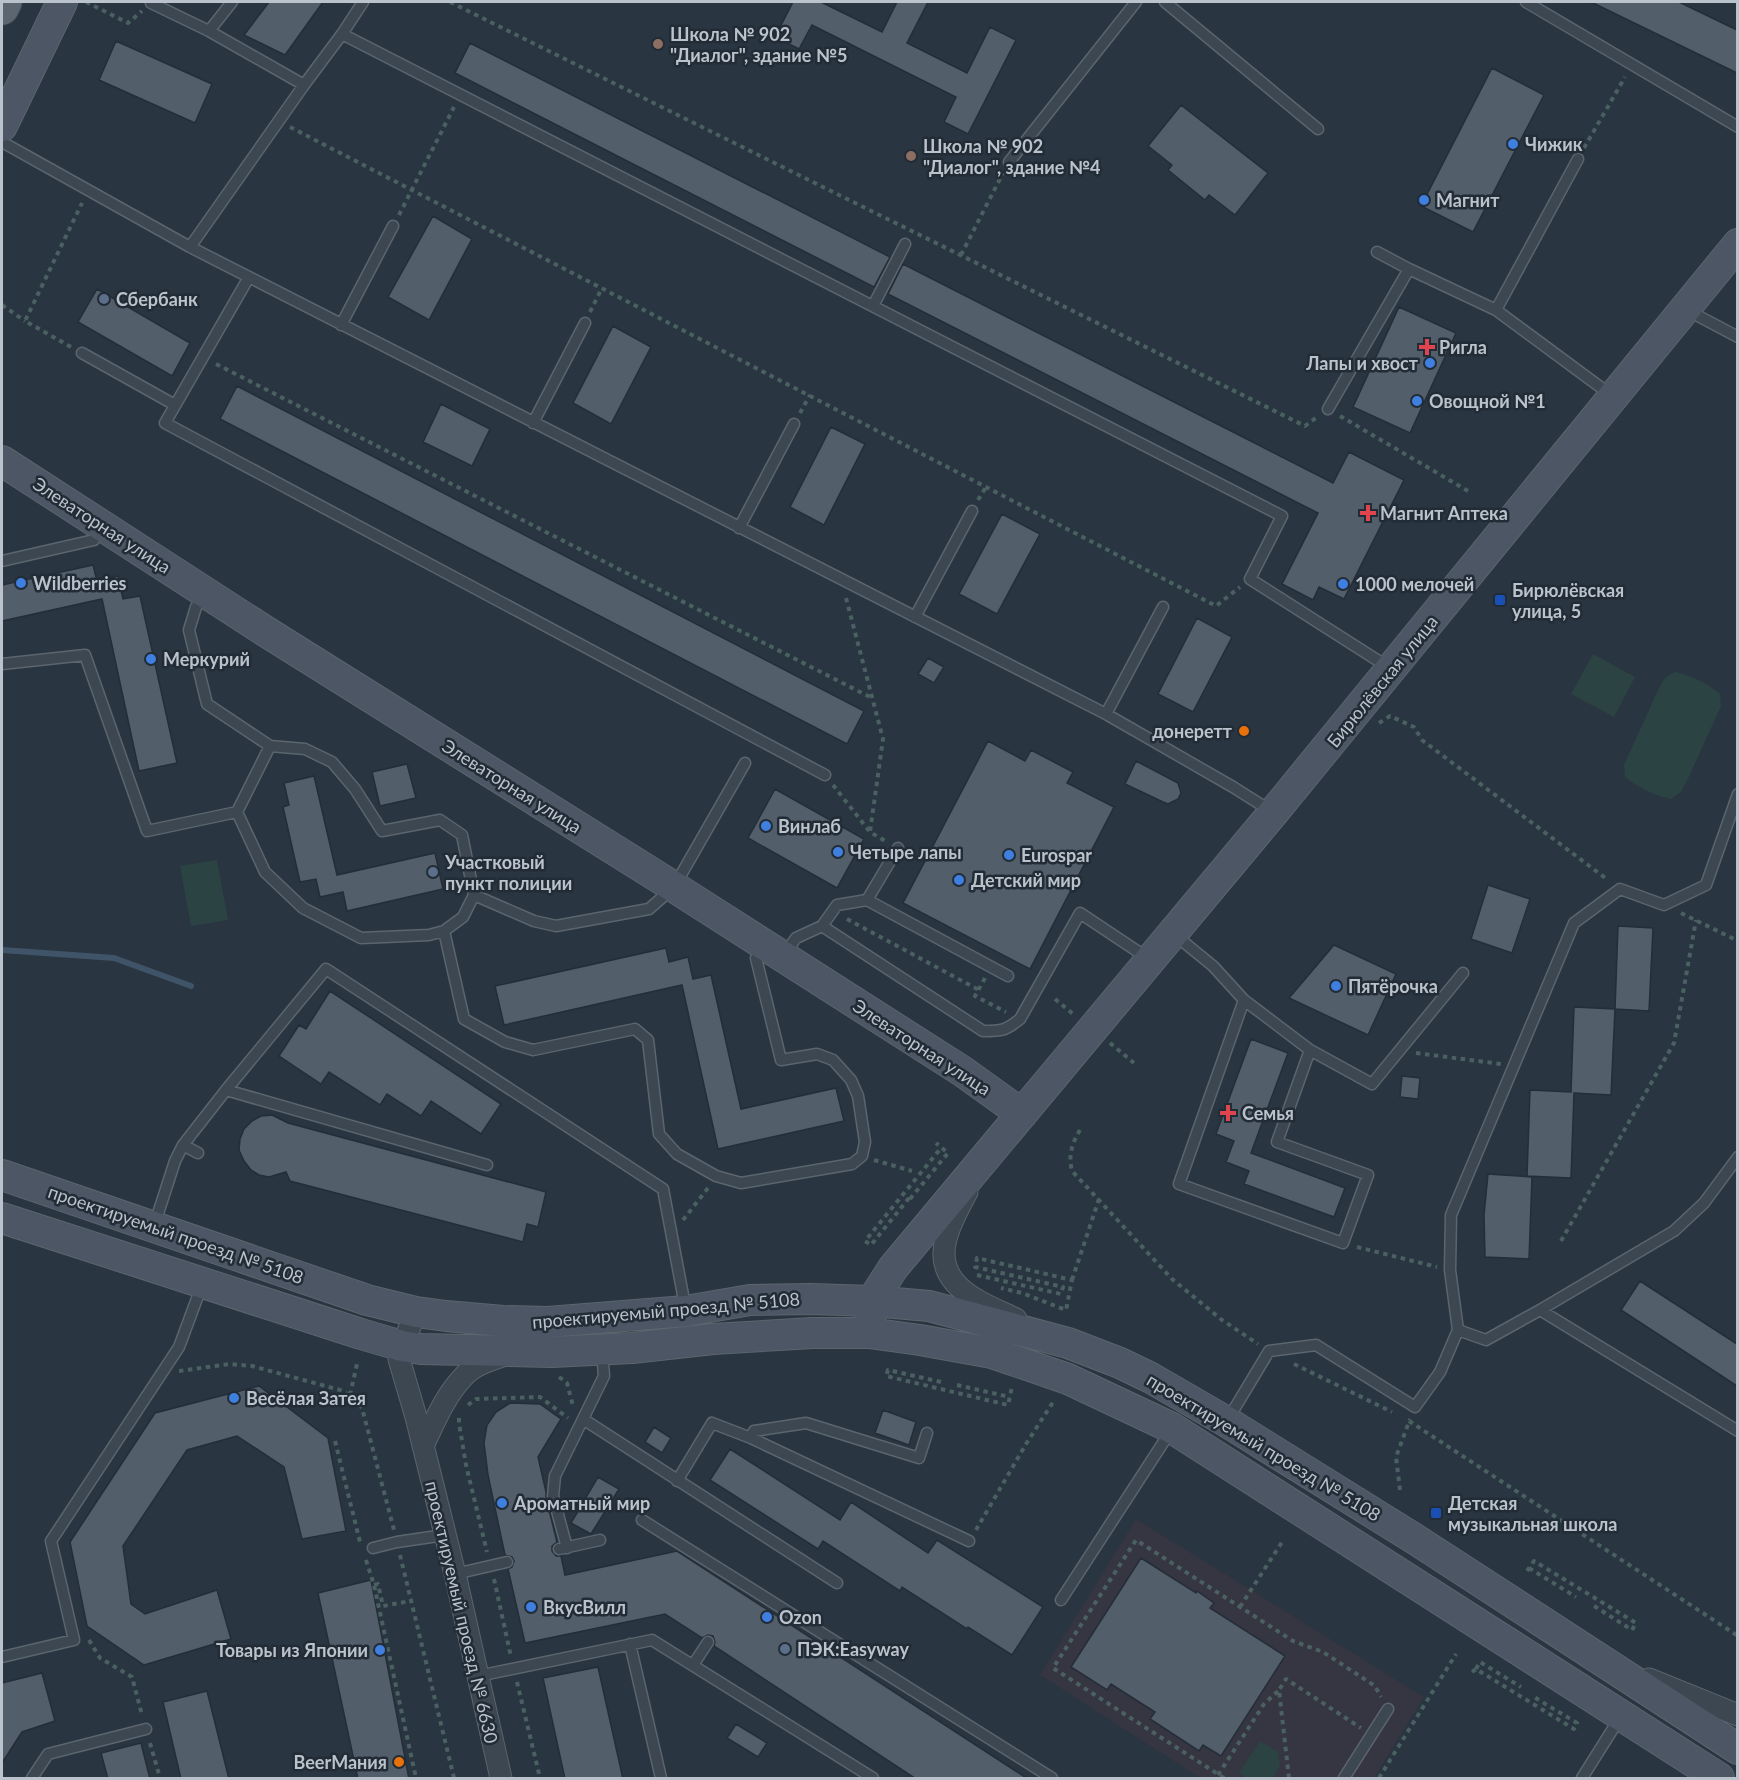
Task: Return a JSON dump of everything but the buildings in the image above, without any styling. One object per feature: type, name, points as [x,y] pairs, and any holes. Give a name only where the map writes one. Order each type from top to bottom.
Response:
[{"type":"main road","points":[[2,8],[4,2]]},
{"type":"main road","points":[[2,126],[62,2]]},
{"type":"main road","name":"Бирюлёвская улица","points":[[872,1301],[893,1268],[1274,813],[1737,244]]},
{"type":"main road","name":"Элеваторная улица","points":[[2,460],[264,631],[674,887],[962,1071],[1022,1114]]},
{"type":"main road","name":"проектируемый проезд № 5108","points":[[2,1175],[367,1299],[416,1312],[503,1321],[548,1322],[686,1311],[750,1300],[872,1301],[928,1306],[1068,1343],[1151,1378],[1227,1422],[1418,1541],[1737,1749]]},
{"type":"main road","name":"проектируемый проезд № 5108","points":[[2,1218],[402,1346],[421,1349],[513,1352],[602,1350],[713,1339],[812,1333],[869,1333],[992,1353],[1068,1379],[1172,1428],[1719,1779]]},
{"type":"main road","points":[[869,1333],[872,1301]]},
{"type":"street","points":[[982,1162],[945,1242],[945,1260],[950,1276],[961,1290],[972,1298],[1068,1343]]},
{"type":"street","points":[[402,1346],[416,1312]]},
{"type":"street","name":"проектируемый проезд № 6630","points":[[402,1346],[399,1359],[455,1574],[501,1779]]},
{"type":"street","points":[[423,1446],[443,1404],[467,1373],[481,1363],[513,1352]]},
{"type":"street","points":[[1589,1652],[1737,1715]]},
{"type":"lane","points":[[209,32],[232,2]]},
{"type":"lane","points":[[190,248],[363,2]]},
{"type":"lane","points":[[1009,162],[1136,2]]},
{"type":"lane","points":[[1165,2],[1318,129]]},
{"type":"lane","points":[[1526,2],[1737,127]]},
{"type":"lane","points":[[151,3],[209,32],[304,85]]},
{"type":"lane","points":[[342,34],[1282,516],[1250,579],[1391,669]]},
{"type":"lane","points":[[2,142],[190,248],[1106,714],[1274,813]]},
{"type":"lane","points":[[1496,310],[1578,159]]},
{"type":"lane","points":[[341,325],[393,226]]},
{"type":"lane","points":[[873,306],[905,244]]},
{"type":"lane","points":[[1377,252],[1496,310],[1614,397]]},
{"type":"lane","points":[[1328,409],[1409,269]]},
{"type":"lane","points":[[249,277],[165,423],[825,775]]},
{"type":"lane","points":[[1684,308],[1737,337]]},
{"type":"lane","points":[[533,423],[585,323]]},
{"type":"lane","points":[[82,353],[175,405]]},
{"type":"lane","points":[[739,528],[794,424]]},
{"type":"lane","points":[[915,618],[972,511]]},
{"type":"lane","points":[[2,561],[94,540],[103,526]]},
{"type":"lane","points":[[206,592],[196,607],[189,630],[207,704],[270,746],[305,749],[332,762],[356,789],[382,831],[440,820],[462,835],[474,895],[463,917],[444,931],[429,935],[361,938],[303,908],[265,872],[237,812]]},
{"type":"lane","points":[[1106,714],[1163,607]]},
{"type":"lane","points":[[2,664],[85,655],[147,831],[237,812]]},
{"type":"lane","points":[[237,812],[270,746]]},
{"type":"lane","points":[[474,895],[534,921],[556,926],[649,909],[674,887],[745,763]]},
{"type":"lane","points":[[1227,1422],[1269,1352],[1316,1345],[1415,1407],[1440,1372],[1458,1330],[1450,1270],[1450,1215],[1574,923],[1620,889],[1664,905],[1706,885],[1737,794]]},
{"type":"lane","points":[[867,900],[898,849]]},
{"type":"lane","points":[[444,931],[464,1019],[505,1042],[533,1050],[635,1029],[648,1040],[659,1134],[676,1154],[717,1176],[741,1183],[852,1164],[862,1156],[865,1142],[858,1096],[851,1080],[833,1060],[817,1054],[781,1060],[756,958],[822,926],[837,905],[867,900],[1008,976]]},
{"type":"lane","points":[[822,926],[983,1031],[1008,1029],[1020,1019],[1080,913],[1150,960]]},
{"type":"lane","points":[[1172,933],[1213,966],[1244,1000],[1310,1050],[1372,1084],[1463,973]]},
{"type":"lane","points":[[154,1227],[175,1161],[183,1145],[326,969],[663,1189],[686,1311]]},
{"type":"lane","points":[[1244,1000],[1179,1184],[1343,1243],[1368,1175],[1277,1142],[1310,1050]]},
{"type":"lane","points":[[226,1090],[487,1165]]},
{"type":"lane","points":[[183,1145],[198,1153]]},
{"type":"lane","points":[[1458,1330],[1485,1340],[1674,1231],[1704,1203],[1737,1157]]},
{"type":"lane","points":[[2,1657],[74,1640],[51,1541],[179,1347],[203,1282]]},
{"type":"lane","points":[[1540,1310],[1737,1431]]},
{"type":"lane","points":[[600,1540],[563,1549],[553,1496],[555,1476],[604,1376],[602,1350]]},
{"type":"lane","points":[[583,1419],[837,1583]]},
{"type":"lane","points":[[678,1481],[712,1423],[751,1438],[969,1541]]},
{"type":"lane","points":[[751,1438],[754,1431],[806,1423],[919,1458],[927,1433]]},
{"type":"lane","points":[[1061,1600],[1172,1428]]},
{"type":"lane","points":[[642,1520],[742,1587],[1052,1779]]},
{"type":"lane","points":[[368,1551],[397,1542],[445,1535]]},
{"type":"lane","points":[[455,1574],[507,1562]]},
{"type":"lane","points":[[478,1676],[652,1640],[873,1779]]},
{"type":"lane","points":[[693,1665],[708,1642]]},
{"type":"lane","points":[[630,1644],[661,1779]]},
{"type":"lane","points":[[1344,1779],[1388,1709]]},
{"type":"lane","points":[[1585,1777],[1621,1716]]},
{"type":"lane","points":[[32,1779],[48,1754],[146,1729]]},
{"type":"path","points":[[85,2],[128,23],[151,3]]},
{"type":"path","points":[[450,2],[1305,426],[1328,409],[1468,491]]},
{"type":"path","points":[[1578,159],[1632,64]]},
{"type":"path","points":[[393,226],[460,95]]},
{"type":"path","points":[[279,121],[1216,606],[1250,579]]},
{"type":"path","points":[[961,255],[1009,162]]},
{"type":"path","points":[[25,321],[88,190]]},
{"type":"path","points":[[585,323],[602,288]]},
{"type":"path","points":[[2,306],[82,353]]},
{"type":"path","points":[[203,357],[872,699]]},
{"type":"path","points":[[842,580],[883,739],[870,832]]},
{"type":"path","points":[[1370,729],[1390,716],[1414,727],[1422,740],[1620,889]]},
{"type":"path","points":[[825,775],[870,832],[898,849]]},
{"type":"path","points":[[1664,905],[1737,941]]},
{"type":"path","points":[[833,911],[979,990]]},
{"type":"path","points":[[1561,1241],[1674,1043],[1696,920]]},
{"type":"path","points":[[991,967],[975,996],[1020,1019]]},
{"type":"path","points":[[1055,999],[1079,1018]]},
{"type":"path","points":[[1110,1043],[1134,1063]]},
{"type":"path","points":[[1400,1051],[1514,1065]]},
{"type":"path","points":[[936,1143],[948,1153],[871,1245],[866,1241],[941,1148]]},
{"type":"path","points":[[862,1156],[912,1171]]},
{"type":"path","points":[[672,1235],[717,1176]]},
{"type":"path","points":[[1022,1293],[1066,1310],[1072,1280],[1099,1199]]},
{"type":"path","points":[[1343,1243],[1450,1270]]},
{"type":"path","points":[[970,1273],[1061,1294],[1063,1287],[975,1267],[977,1258],[1072,1280]]},
{"type":"path","points":[[178,1371],[230,1364],[252,1366],[340,1390],[350,1395],[362,1408],[454,1779]]},
{"type":"path","points":[[350,1395],[357,1364]]},
{"type":"path","points":[[941,1382],[888,1370],[886,1376],[1008,1405],[1012,1387]]},
{"type":"path","points":[[464,1408],[476,1399],[540,1397],[573,1422],[572,1395],[567,1383],[558,1376]]},
{"type":"path","points":[[957,1384],[1010,1397]]},
{"type":"path","points":[[969,1541],[1026,1444],[1055,1400]]},
{"type":"path","points":[[1400,1490],[1396,1457],[1415,1407]]},
{"type":"path","points":[[460,1414],[459,1423],[466,1464],[490,1566]]},
{"type":"path","points":[[335,1441],[361,1543]]},
{"type":"path","points":[[1240,1607],[1284,1539]]},
{"type":"path","points":[[1224,1779],[1053,1668],[1136,1540],[1293,1641],[1323,1652],[1376,1686],[1388,1709]]},
{"type":"path","points":[[368,1551],[416,1779]]},
{"type":"path","points":[[1576,1597],[1528,1570],[1534,1561],[1636,1623],[1632,1630],[1591,1604]]},
{"type":"path","points":[[374,1585],[378,1584],[383,1606],[410,1601]]},
{"type":"path","points":[[89,1640],[100,1658],[132,1677],[160,1779]]},
{"type":"path","points":[[1379,1779],[1456,1654]]},
{"type":"path","points":[[1521,1687],[1480,1662],[1474,1670],[1574,1729],[1577,1723],[1534,1697]]},
{"type":"path","points":[[1218,1775],[1264,1704],[1286,1680],[1372,1735]]},
{"type":"path","points":[[1279,1690],[1289,1779]]},
{"type":"shaded area","points":[[1136,1519],[1424,1697],[1374,1778],[1200,1778],[1040,1675]]},
{"type":"green space","points":[[1593,654],[1635,677],[1614,717],[1571,694]]},
{"type":"green space","points":[[1674,672],[1692,677],[1715,690],[1720,694],[1721,706],[1687,781],[1681,792],[1671,799],[1641,788],[1630,781],[1625,777],[1624,765],[1658,690],[1664,679]]},
{"type":"green space","points":[[217,860],[228,920],[191,926],[180,866]]},
{"type":"green space","points":[[1260,1741],[1278,1752],[1280,1767],[1273,1778],[1247,1778],[1239,1773]]},
{"type":"waterway","points":[[2,950],[114,958],[191,986]]},
{"type":"place","name":"Школа № 902 \"Диалог\", здание №5","points":[[658,44]]},
{"type":"place","name":"Чижик","points":[[1513,144]]},
{"type":"place","name":"Школа № 902 \"Диалог\", здание №4","points":[[911,156]]},
{"type":"place","name":"Магнит","points":[[1424,200]]},
{"type":"place","name":"Сбербанк","points":[[104,299]]},
{"type":"place","name":"Ригла","points":[[1427,347]]},
{"type":"place","name":"Лапы и хвост","points":[[1430,363]]},
{"type":"place","name":"Овощной №1","points":[[1417,401]]},
{"type":"place","name":"Магнит Аптека","points":[[1368,513]]},
{"type":"place","name":"Wildberries","points":[[21,583]]},
{"type":"place","name":"1000 мелочей","points":[[1343,584]]},
{"type":"place","name":"Бирюлёвская улица, 5","points":[[1500,600]]},
{"type":"place","name":"Меркурий","points":[[151,659]]},
{"type":"place","name":"донеретт","points":[[1244,731]]},
{"type":"place","name":"Винлаб","points":[[766,826]]},
{"type":"place","name":"Четыре лапы","points":[[838,852]]},
{"type":"place","name":"Eurospar","points":[[1009,855]]},
{"type":"place","name":"Участковый пункт полиции","points":[[433,872]]},
{"type":"place","name":"Детский мир","points":[[959,880]]},
{"type":"place","name":"Пятёрочка","points":[[1336,986]]},
{"type":"place","name":"Семья","points":[[1228,1113]]},
{"type":"place","name":"Весёлая Затея","points":[[234,1398]]},
{"type":"place","name":"Ароматный мир","points":[[502,1503]]},
{"type":"place","name":"Детская музыкальная школа","points":[[1436,1513]]},
{"type":"place","name":"ВкусВилл","points":[[531,1607]]},
{"type":"place","name":"Ozon","points":[[767,1617]]},
{"type":"place","name":"ПЭК:Easyway","points":[[785,1649]]},
{"type":"place","name":"Товары из Японии","points":[[380,1650]]},
{"type":"place","name":"BeerМания","points":[[399,1762]]}]
